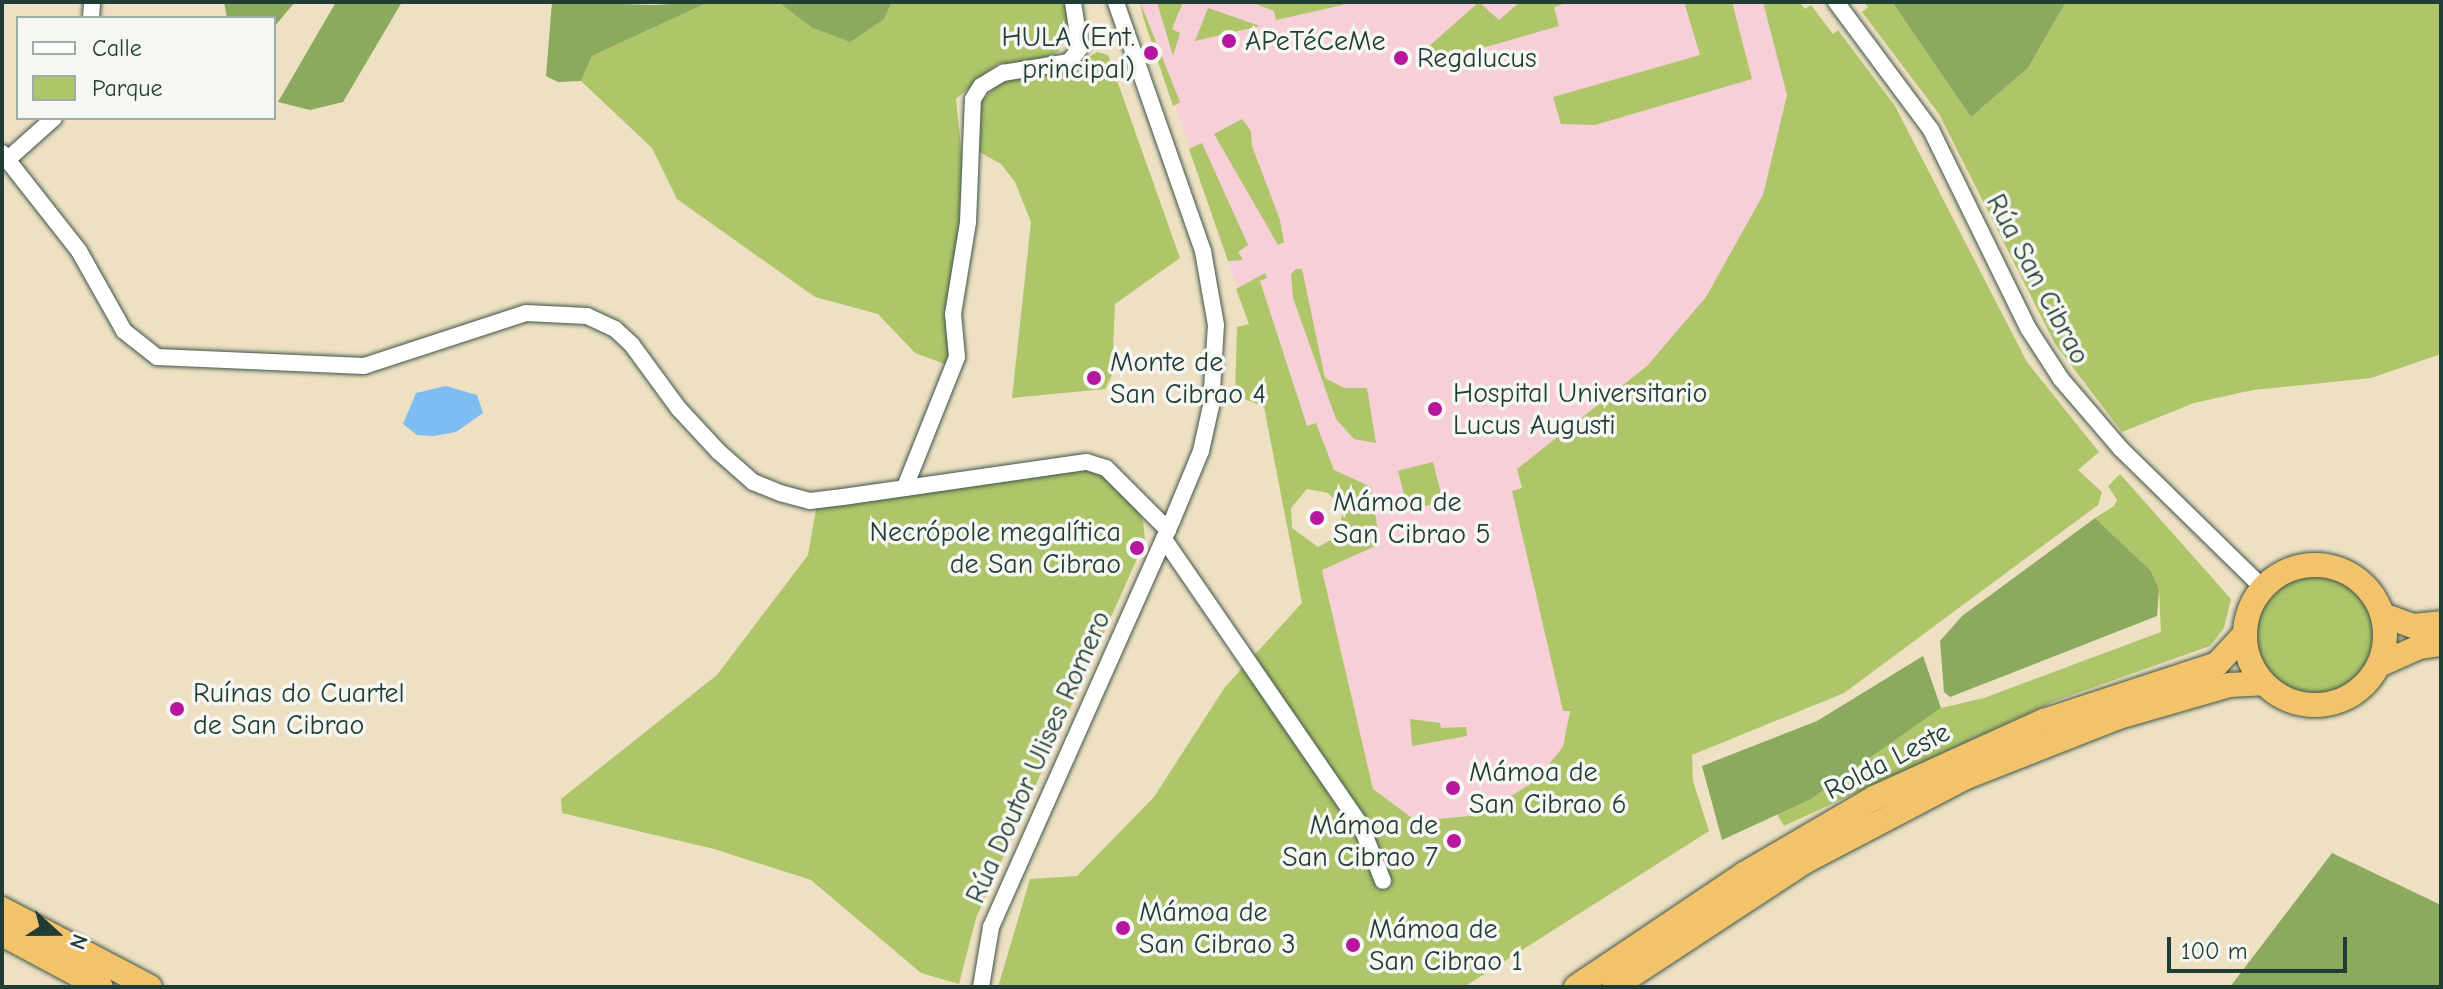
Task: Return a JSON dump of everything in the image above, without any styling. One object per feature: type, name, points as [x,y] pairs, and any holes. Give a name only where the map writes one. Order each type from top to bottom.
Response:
[{"type":"highway","points":[[2245,634],[2253,668],[2263,683],[2296,703],[2335,703],[2361,688],[2379,665],[2384,649],[2383,615],[2359,580],[2341,569],[2299,567],[2263,588]]},
{"type":"highway","name":"Rolda Leste","points":[[1576,987],[1744,874],[1874,798],[2054,717],[2217,664],[2245,634],[2263,588]]},
{"type":"highway","points":[[2383,615],[2413,626],[2441,623]]},
{"type":"highway","points":[[2379,665],[2408,650],[2441,644]]},
{"type":"highway","name":"Rolda Leste","points":[[1614,987],[1804,862],[1964,778],[2119,717],[2230,685],[2263,683]]},
{"type":"highway","points":[[2,909],[150,987]]},
{"type":"highway","points":[[2,934],[101,987]]},
{"type":"street","points":[[905,487],[957,357],[953,314],[968,222],[973,99],[981,86],[1003,73],[1069,62],[1080,48],[1073,2]]},
{"type":"street","name":"Rúa Doutor Ulises Romero","points":[[981,987],[991,927],[1166,534],[1201,451],[1211,406],[1216,325],[1203,251],[1116,2]]},
{"type":"street","name":"Rúa San Cibrao","points":[[1836,2],[1931,130],[2028,328],[2061,379],[2121,449],[2263,588]]},
{"type":"street","points":[[51,120],[4,157],[79,251],[124,331],[157,357],[364,366],[526,313],[587,316],[615,329],[632,345],[679,409],[753,482],[810,501],[1087,462],[1106,468],[1166,534],[1361,826],[1383,881]]},
{"type":"shaded area","name":"Hospital Universitario Lucus Augusti","points":[[1140,2],[1799,2],[1840,59],[1706,297],[1647,366],[1517,469],[1570,725],[1563,747],[1535,781],[1481,815],[1416,821],[1373,789],[1317,547],[1338,536],[1343,509],[1328,493],[1306,489]]},
{"type":"green space","points":[[224,2],[295,2],[276,25],[276,16],[227,16]]},
{"type":"green space","points":[[336,2],[402,2],[343,102],[310,110],[278,102]]},
{"type":"green space","points":[[552,2],[654,5],[709,2],[592,56],[581,81],[558,82],[546,76]]},
{"type":"green space","points":[[709,2],[778,2],[811,27],[884,19],[892,2],[1065,2],[1069,27],[1059,51],[1046,60],[997,64],[956,99],[965,186],[950,366],[915,353],[878,314],[815,297],[677,199],[652,148],[581,81],[592,56]]},
{"type":"green space","points":[[778,2],[892,2],[884,19],[850,42],[811,27]]},
{"type":"green space","points":[[1140,2],[1180,102],[1173,106],[1143,17]]},
{"type":"green space","points":[[1157,2],[1183,2],[1172,29],[1180,33],[1173,56]]},
{"type":"green space","points":[[1251,2],[1343,2],[1343,5],[1276,20],[1274,11]]},
{"type":"green space","points":[[1479,2],[1499,20],[1520,2],[1570,2],[1554,7],[1559,26],[1440,60],[1428,47]]},
{"type":"green space","points":[[1684,2],[1732,2],[1752,79],[1595,125],[1561,124],[1553,97],[1700,55]]},
{"type":"green space","points":[[1763,2],[1799,2],[1805,9],[1811,5],[1833,34],[1838,30],[1895,106],[2027,362],[2099,452],[2078,470],[2102,492],[2098,505],[1844,693],[1692,755],[1693,781],[1709,831],[1464,987],[998,987],[1030,879],[1077,876],[1154,797],[1225,687],[1302,603],[1264,407],[1235,395],[1237,327],[1249,324],[1236,289],[1265,273],[1267,278],[1260,281],[1307,426],[1316,423],[1334,470],[1371,487],[1380,544],[1322,570],[1373,789],[1416,821],[1481,815],[1535,781],[1563,747],[1570,711],[1563,711],[1512,491],[1522,488],[1517,469],[1647,366],[1706,297],[1763,195],[1787,95]],"holes":[[[1307,489],[1328,493],[1343,509],[1338,536],[1318,547],[1292,528],[1291,508]]]},
{"type":"green space","points":[[1864,2],[1892,2],[1971,117],[2028,68],[2066,2],[2441,2],[2441,354],[2371,378],[2253,390],[2194,403],[2122,432],[2055,344],[1939,114],[1862,12],[1868,7]]},
{"type":"green space","points":[[1892,2],[2066,2],[2028,68],[1971,117]]},
{"type":"green space","points":[[1208,8],[1260,26],[1195,41]]},
{"type":"green space","points":[[1097,52],[1108,55],[1180,258],[1115,304],[1112,375],[1105,389],[1012,398],[1031,222],[1015,182],[1001,164],[976,150],[981,101],[1004,79],[1070,69]]},
{"type":"green space","points":[[1242,119],[1251,131],[1252,146],[1280,220],[1284,242],[1278,245],[1214,134]]},
{"type":"green space","points":[[1202,143],[1248,245],[1238,252],[1243,260],[1228,261],[1189,149]]},
{"type":"green space","points":[[1296,269],[1302,269],[1325,378],[1344,388],[1367,388],[1376,443],[1354,439],[1336,419],[1293,298],[1291,274]]},
{"type":"green space","points":[[1433,462],[1443,502],[1408,510],[1398,471]]},
{"type":"green space","points":[[1089,468],[1107,476],[1133,502],[1143,520],[1145,541],[976,918],[959,984],[921,973],[811,880],[714,849],[562,813],[561,799],[717,675],[808,555],[817,504]]},
{"type":"green space","points":[[2120,474],[2231,599],[2224,628],[2210,646],[2055,701],[1784,826],[1777,814],[1811,799],[1941,708],[1984,698],[2161,632],[2159,589],[2151,571],[2095,518],[2114,506],[2117,500],[2108,486]]},
{"type":"green space","points":[[2095,518],[2151,571],[2159,589],[2157,616],[1950,697],[1944,692],[1940,641],[1962,616]]},
{"type":"green space","points":[[2316,574],[2339,578],[2359,591],[2372,611],[2376,634],[2372,657],[2359,677],[2339,690],[2316,694],[2293,690],[2273,677],[2260,657],[2256,634],[2260,611],[2273,591],[2293,578]]},
{"type":"green space","points":[[1923,656],[1941,708],[1811,799],[1722,840],[1702,766],[1817,721]]},
{"type":"green space","points":[[1410,719],[1440,723],[1441,728],[1466,727],[1467,736],[1412,746]]},
{"type":"green space","points":[[2332,853],[2441,905],[2441,987],[2230,987]]},
{"type":"water","points":[[446,386],[477,395],[483,413],[456,432],[434,436],[417,435],[403,424],[416,393]]},
{"type":"place","name":"APeTéCeMe","points":[[1229,41]]},
{"type":"place","name":"HULA (Ent. principal)","points":[[1151,53]]},
{"type":"place","name":"Regalucus","points":[[1401,58]]},
{"type":"place","name":"Monte de San Cibrao 4","points":[[1094,378]]},
{"type":"place","name":"Hospital Universitario Lucus Augusti","points":[[1435,409]]},
{"type":"place","name":"Mámoa de San Cibrao 5","points":[[1317,518]]},
{"type":"place","name":"Necrópole megalítica de San Cibrao","points":[[1137,548]]},
{"type":"place","name":"Ruínas do Cuartel de San Cibrao","points":[[177,709]]},
{"type":"place","name":"Mámoa de San Cibrao 6","points":[[1453,788]]},
{"type":"place","name":"Mámoa de San Cibrao 7","points":[[1454,841]]},
{"type":"place","name":"Mámoa de San Cibrao 3","points":[[1123,928]]},
{"type":"place","name":"Mámoa de San Cibrao 1","points":[[1353,945]]}]
